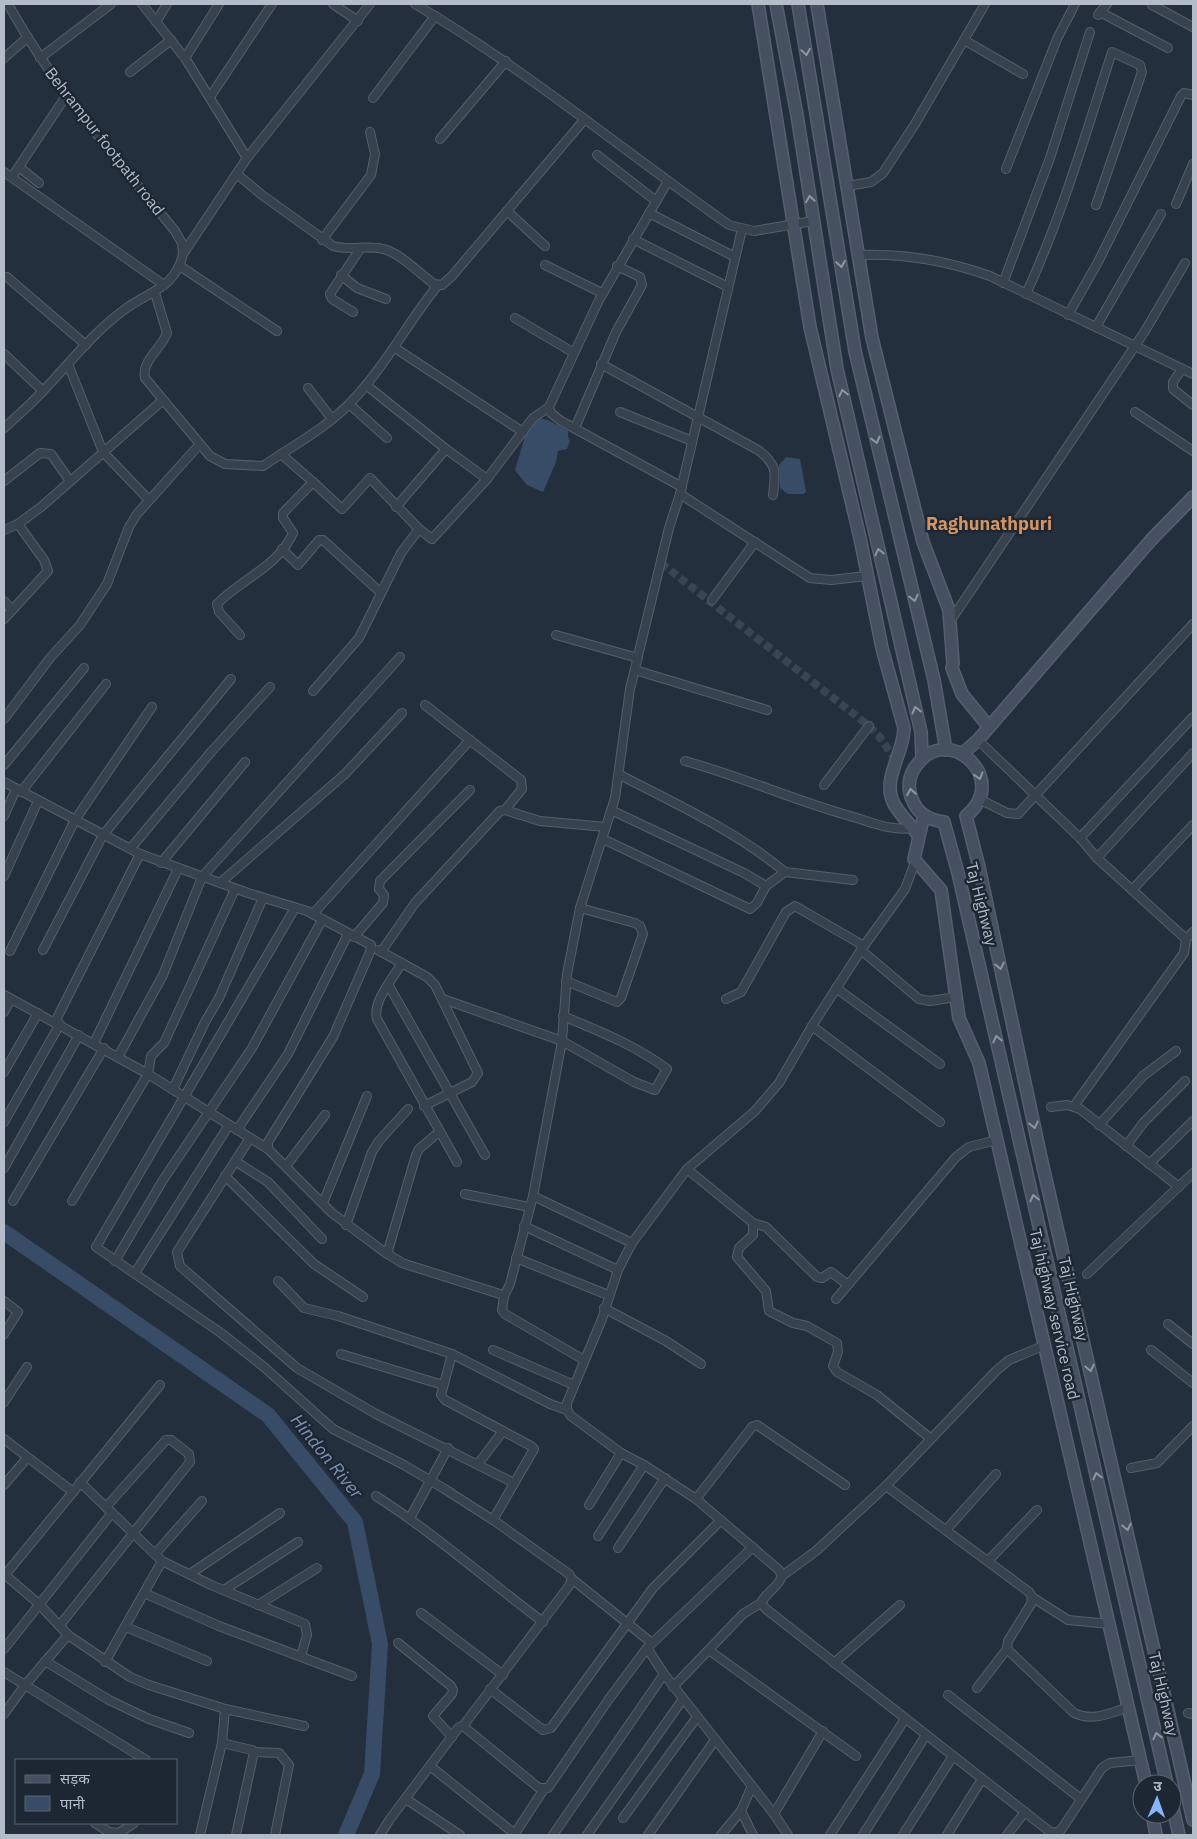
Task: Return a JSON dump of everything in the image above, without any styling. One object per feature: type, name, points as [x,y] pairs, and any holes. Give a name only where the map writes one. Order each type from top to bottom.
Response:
[{"type":"main road","points":[[758,4],[810,327],[868,576],[882,648],[904,728],[904,738],[890,778],[891,796],[895,805],[916,832]]},
{"type":"main road","points":[[776,4],[837,369],[921,732],[922,758]]},
{"type":"main road","points":[[798,4],[855,351],[936,689],[946,750]]},
{"type":"main road","points":[[818,4],[872,338],[909,492],[927,556],[946,598],[951,620],[952,668],[936,689]]},
{"type":"main road","points":[[962,754],[978,740],[1151,540],[1193,497]]},
{"type":"main road","points":[[952,668],[962,694],[989,727]]},
{"type":"main road","points":[[915,862],[916,832],[924,815],[912,800],[909,787],[914,768],[922,758],[933,752],[946,750],[962,754],[972,762],[979,773],[982,786],[979,799],[966,816],[979,867],[1041,1158],[1193,1820]]},
{"type":"main road","name":"Taj Highway","points":[[924,815],[944,822],[1025,1159],[1165,1774]]},
{"type":"main road","name":"Taj highway service road","points":[[915,862],[934,880],[941,890],[959,1018],[979,1063],[1144,1774]]},
{"type":"street","name":"Behrampur footpath road","points":[[8,4],[40,58],[66,96],[175,231],[182,243],[183,254]]},
{"type":"street","points":[[40,58],[111,4]]},
{"type":"street","points":[[142,4],[185,58],[247,158]]},
{"type":"street","points":[[156,22],[167,4]]},
{"type":"street","points":[[185,58],[219,4]]},
{"type":"street","points":[[210,97],[272,4]]},
{"type":"street","points":[[333,4],[358,21]]},
{"type":"street","points":[[4,428],[43,392],[86,345],[126,308],[164,285],[180,266],[183,254],[247,158],[370,4]]},
{"type":"street","points":[[415,4],[536,82],[584,120],[729,225],[742,229],[764,230],[813,221]]},
{"type":"street","points":[[847,186],[871,182],[884,173],[985,4]]},
{"type":"street","points":[[1006,170],[1057,39],[1075,4]]},
{"type":"street","points":[[1152,4],[1193,28]]},
{"type":"street","points":[[1102,8],[1168,48]]},
{"type":"street","points":[[373,98],[435,16]]},
{"type":"street","points":[[1003,283],[1050,158],[1090,32]]},
{"type":"street","points":[[4,58],[28,38]]},
{"type":"street","points":[[130,72],[171,40]]},
{"type":"street","points":[[964,40],[1023,74]]},
{"type":"street","points":[[1026,294],[1040,263],[1062,202],[1112,52],[1140,65],[1142,72],[1096,205]]},
{"type":"street","points":[[440,139],[506,61]]},
{"type":"street","points":[[1068,315],[1098,262],[1181,96],[1184,93],[1193,95]]},
{"type":"street","points":[[12,177],[66,96]]},
{"type":"street","points":[[155,292],[167,333],[147,363],[144,374],[149,383],[210,456],[225,464],[244,464],[260,467],[332,419],[349,404],[395,348],[417,312],[438,285],[452,276],[584,120]]},
{"type":"street","points":[[322,240],[371,175],[375,154],[370,132]]},
{"type":"street","points":[[597,155],[656,202]]},
{"type":"street","points":[[1176,204],[1193,164]]},
{"type":"street","points":[[19,168],[39,183]]},
{"type":"street","points":[[4,172],[164,285]]},
{"type":"street","points":[[237,174],[322,240],[344,249],[382,248],[391,252],[438,285]]},
{"type":"street","points":[[281,454],[342,509],[370,478],[419,529],[432,539],[487,478],[536,414],[549,407],[602,293],[668,181]]},
{"type":"street","points":[[507,211],[545,246]]},
{"type":"street","points":[[649,213],[735,258]]},
{"type":"street","points":[[1096,327],[1161,214]]},
{"type":"street","points":[[584,1360],[505,1314],[502,1310],[504,1296],[510,1284],[533,1196],[562,1041],[566,981],[580,908],[603,839],[620,775],[630,689],[669,528],[681,490],[742,229]]},
{"type":"street","points":[[633,239],[728,287]]},
{"type":"street","points":[[354,312],[331,297],[330,291],[360,249]]},
{"type":"street","points":[[858,255],[882,254],[962,266],[1003,283],[1193,374]]},
{"type":"street","points":[[951,620],[1135,345],[1185,263]]},
{"type":"street","points":[[545,265],[602,293]]},
{"type":"street","points":[[180,266],[277,331]]},
{"type":"street","points":[[575,428],[601,364],[642,285],[640,277],[617,266]]},
{"type":"street","points":[[342,275],[357,288],[386,299]]},
{"type":"street","points":[[7,276],[86,345]]},
{"type":"street","points":[[514,318],[574,353]]},
{"type":"street","points":[[395,348],[522,432]]},
{"type":"street","points":[[4,354],[43,392]]},
{"type":"street","points":[[68,364],[103,452],[148,500]]},
{"type":"street","points":[[601,364],[698,416],[769,458],[775,472],[773,495]]},
{"type":"street","points":[[1182,368],[1173,382],[1173,389],[1193,405]]},
{"type":"street","points":[[366,385],[446,449],[487,478]]},
{"type":"street","points":[[308,388],[332,419]]},
{"type":"street","points":[[4,530],[18,524],[163,400]]},
{"type":"street","points":[[349,404],[387,438]]},
{"type":"street","points":[[549,407],[554,416],[681,490],[810,578],[831,580],[868,576]]},
{"type":"street","points":[[620,412],[692,441]]},
{"type":"street","points":[[1135,412],[1193,451]]},
{"type":"street","points":[[4,719],[50,658],[80,625],[107,584],[129,527],[148,500],[199,445]]},
{"type":"street","points":[[396,506],[446,449]]},
{"type":"street","points":[[4,481],[40,453],[47,452],[52,454],[70,481]]},
{"type":"street","points":[[240,635],[219,612],[217,604],[262,571],[282,548],[293,533],[283,518],[283,513],[313,482]]},
{"type":"street","points":[[4,619],[48,571],[44,560],[18,524]]},
{"type":"street","points":[[313,691],[359,638],[380,592],[401,553],[419,529]]},
{"type":"street","points":[[282,548],[298,564],[319,540],[323,540],[380,592]]},
{"type":"street","points":[[712,600],[755,542]]},
{"type":"street","points":[[4,601],[12,610]]},
{"type":"street","points":[[979,799],[1008,813],[1018,814],[1193,624]]},
{"type":"street","points":[[556,635],[638,658]]},
{"type":"street","points":[[118,1057],[163,975],[202,877],[400,657]]},
{"type":"street","points":[[4,765],[84,668]]},
{"type":"street","points":[[635,670],[767,710]]},
{"type":"street","points":[[43,950],[103,835],[231,679]]},
{"type":"street","points":[[4,816],[18,791],[106,684]]},
{"type":"street","points":[[131,848],[211,752],[270,687]]},
{"type":"street","points":[[381,952],[415,903],[500,812],[505,810],[522,789],[521,780],[425,705]]},
{"type":"street","points":[[10,951],[75,820],[152,707]]},
{"type":"street","points":[[220,884],[345,774],[402,714]]},
{"type":"street","points":[[1080,838],[1193,717]]},
{"type":"street","points":[[824,785],[868,726]]},
{"type":"street","points":[[313,914],[470,740]]},
{"type":"street","points":[[978,740],[1080,838],[1097,858],[1186,939]]},
{"type":"street","points":[[1097,858],[1193,753]]},
{"type":"street","points":[[685,761],[721,771],[834,812],[892,828],[916,832]]},
{"type":"street","points":[[161,863],[245,762]]},
{"type":"street","points":[[620,775],[707,820],[768,856],[785,872],[853,880]]},
{"type":"street","points":[[4,782],[103,835],[161,863],[313,914],[427,977],[443,999],[478,1073],[472,1082],[424,1106]]},
{"type":"street","points":[[236,1130],[288,1054],[351,935],[383,904],[384,895],[379,890],[380,881],[470,790]]},
{"type":"street","points":[[4,876],[38,801]]},
{"type":"street","points":[[505,810],[540,821],[606,827]]},
{"type":"street","points":[[611,810],[744,873],[766,886]]},
{"type":"street","points":[[1132,890],[1193,825]]},
{"type":"street","points":[[603,839],[746,908],[753,908],[766,886],[785,872]]},
{"type":"street","points":[[4,1122],[57,1023],[140,854]]},
{"type":"street","points":[[782,1576],[779,1570],[696,1499],[644,1465],[621,1453],[571,1416],[567,1410],[567,1402],[618,1270],[632,1243],[687,1169],[766,1100],[790,1066],[812,1026],[862,948],[905,889],[915,862]]},
{"type":"street","points":[[94,1043],[178,869]]},
{"type":"street","points":[[72,1201],[148,1074],[149,1060],[164,1043],[235,889]]},
{"type":"street","points":[[173,1089],[205,1022],[220,998],[263,898]]},
{"type":"street","points":[[726,999],[740,992],[786,912],[795,906],[862,948],[919,999],[930,1001],[956,997]]},
{"type":"street","points":[[295,908],[97,1244],[99,1251],[135,1273],[256,1361],[333,1429],[432,1481],[493,1520],[569,1574],[572,1579],[628,1624],[650,1646],[673,1687],[774,1814],[788,1835]]},
{"type":"street","points":[[566,981],[617,1002],[621,998],[643,934],[640,926],[635,923],[580,908]]},
{"type":"street","points":[[115,1261],[163,1180],[252,1048],[322,920]]},
{"type":"street","points":[[1074,1106],[1184,953],[1186,939],[1193,932]]},
{"type":"street","points":[[268,1149],[268,1142],[333,1038],[372,947]]},
{"type":"street","points":[[402,963],[375,1012],[424,1106],[457,1162]]},
{"type":"street","points":[[388,986],[485,1155]]},
{"type":"street","points":[[836,988],[940,1064]]},
{"type":"street","points":[[4,1012],[8,997],[104,1048],[185,1096],[268,1149],[346,1225],[387,1254],[402,1262],[504,1296]]},
{"type":"street","points":[[443,999],[562,1041],[634,1082],[655,1090],[667,1069],[652,1057],[614,1037],[563,1016]]},
{"type":"street","points":[[4,1072],[38,1013]]},
{"type":"street","points":[[812,1026],[940,1122]]},
{"type":"street","points":[[4,1168],[79,1035]]},
{"type":"street","points":[[13,1201],[104,1048]]},
{"type":"street","points":[[1099,1125],[1143,1076],[1176,1050]]},
{"type":"street","points":[[1126,1146],[1144,1122],[1185,1081]]},
{"type":"street","points":[[323,1203],[367,1096]]},
{"type":"street","points":[[1052,1107],[1074,1106],[1179,1186]]},
{"type":"street","points":[[346,1225],[372,1152],[379,1140],[408,1109]]},
{"type":"street","points":[[286,1166],[325,1115]]},
{"type":"street","points":[[1149,1164],[1193,1121]]},
{"type":"street","points":[[135,1273],[229,1125]]},
{"type":"street","points":[[387,1254],[416,1155],[419,1149],[439,1132]]},
{"type":"street","points":[[250,1138],[177,1252],[177,1260],[180,1266],[297,1368],[376,1414],[514,1482]]},
{"type":"street","points":[[836,1299],[956,1157],[969,1147],[997,1140]]},
{"type":"street","points":[[235,1161],[268,1182],[322,1238]]},
{"type":"street","points":[[687,1169],[753,1223],[766,1227],[817,1277],[822,1278],[828,1273],[834,1272],[848,1285]]},
{"type":"street","points":[[1087,1274],[1193,1172]]},
{"type":"street","points":[[225,1176],[314,1264],[363,1296]]},
{"type":"street","points":[[465,1194],[529,1208]]},
{"type":"street","points":[[533,1196],[632,1243]]},
{"type":"street","points":[[753,1223],[753,1235],[739,1248],[737,1257],[766,1291],[769,1311],[793,1323],[807,1326],[837,1343],[838,1349],[834,1369],[877,1395],[930,1438]]},
{"type":"street","points":[[524,1226],[618,1270]]},
{"type":"street","points":[[516,1258],[608,1295]]},
{"type":"street","points":[[278,1281],[304,1308],[338,1316],[452,1354],[550,1404],[567,1410]]},
{"type":"street","points":[[4,1301],[18,1312],[4,1334]]},
{"type":"street","points":[[604,1308],[666,1341],[701,1364]]},
{"type":"street","points":[[1168,1324],[1193,1344]]},
{"type":"street","points":[[673,1687],[743,1614],[761,1603],[764,1597],[780,1582],[782,1576],[816,1551],[886,1486],[930,1438],[1009,1360],[1045,1345]]},
{"type":"street","points":[[493,1350],[574,1385]]},
{"type":"street","points":[[1151,1350],[1193,1383]]},
{"type":"street","points":[[341,1354],[443,1385]]},
{"type":"street","points":[[452,1354],[441,1396],[534,1449],[493,1520]]},
{"type":"street","points":[[4,1402],[27,1367]]},
{"type":"street","points":[[160,1385],[4,1575],[39,1604],[68,1635],[105,1662],[149,1685],[225,1709],[304,1726]]},
{"type":"street","points":[[696,1499],[752,1427],[757,1425],[845,1485]]},
{"type":"street","points":[[1132,1468],[1157,1463],[1193,1426]]},
{"type":"street","points":[[478,1464],[503,1431]]},
{"type":"street","points":[[4,1439],[73,1492]]},
{"type":"street","points":[[4,1649],[109,1510],[166,1440],[171,1440],[189,1454],[190,1462],[60,1625]]},
{"type":"street","points":[[410,1518],[432,1481],[448,1448]]},
{"type":"street","points":[[588,1505],[621,1453]]},
{"type":"street","points":[[4,1486],[27,1458]]},
{"type":"street","points":[[598,1536],[644,1465]]},
{"type":"street","points":[[946,1530],[996,1474]]},
{"type":"street","points":[[618,1548],[665,1478]]},
{"type":"street","points":[[80,1482],[131,1534],[162,1561],[258,1605],[305,1624],[307,1634],[301,1656]]},
{"type":"street","points":[[886,1486],[988,1561],[1032,1597],[1068,1620],[1110,1624]]},
{"type":"street","points":[[376,1496],[410,1518],[543,1622]]},
{"type":"street","points":[[155,1554],[202,1501]]},
{"type":"street","points":[[988,1561],[1037,1510]]},
{"type":"street","points":[[190,1574],[280,1512]]},
{"type":"street","points":[[490,1690],[543,1730],[551,1728],[653,1588],[721,1520]]},
{"type":"street","points":[[224,1590],[298,1542]]},
{"type":"street","points":[[430,1766],[515,1835],[544,1789],[548,1788],[609,1699],[650,1646],[753,1547]]},
{"type":"street","points":[[105,1662],[162,1561]]},
{"type":"street","points":[[258,1605],[317,1568]]},
{"type":"street","points":[[380,1835],[459,1727],[463,1726],[570,1586],[572,1579]]},
{"type":"street","points":[[144,1593],[219,1626],[352,1676]]},
{"type":"street","points":[[976,1688],[1006,1649],[1008,1641],[1029,1610],[1032,1597]]},
{"type":"street","points":[[761,1603],[766,1610],[1055,1834],[1066,1824],[1102,1768],[1110,1763],[1141,1760]]},
{"type":"street","points":[[834,1663],[900,1606]]},
{"type":"street","points":[[421,1613],[503,1675]]},
{"type":"street","points":[[126,1627],[207,1661]]},
{"type":"street","points":[[4,1714],[24,1685],[68,1635]]},
{"type":"street","points":[[398,1642],[451,1686],[452,1694],[433,1716],[434,1720],[452,1737]]},
{"type":"street","points":[[1006,1649],[1074,1713],[1084,1718],[1096,1717],[1129,1707]]},
{"type":"street","points":[[710,1650],[856,1756]]},
{"type":"street","points":[[45,1661],[109,1700],[149,1719],[190,1733]]},
{"type":"street","points":[[4,1672],[144,1759]]},
{"type":"street","points":[[553,1835],[664,1674]]},
{"type":"street","points":[[948,1695],[1081,1799]]},
{"type":"street","points":[[587,1835],[683,1699]]},
{"type":"street","points":[[200,1835],[222,1743],[225,1709]]},
{"type":"street","points":[[623,1818],[697,1718]]},
{"type":"street","points":[[830,1835],[905,1719]]},
{"type":"street","points":[[463,1726],[534,1784],[544,1789]]},
{"type":"street","points":[[774,1814],[823,1731]]},
{"type":"street","points":[[863,1835],[926,1735]]},
{"type":"street","points":[[648,1835],[715,1740]]},
{"type":"street","points":[[222,1743],[254,1752],[279,1753],[289,1765],[275,1835]]},
{"type":"street","points":[[236,1835],[254,1752]]},
{"type":"street","points":[[903,1835],[953,1756]]},
{"type":"street","points":[[947,1835],[982,1779]]},
{"type":"street","points":[[721,1835],[741,1811],[752,1786]]},
{"type":"street","points":[[406,1798],[460,1835]]},
{"type":"street","points":[[741,1811],[753,1835]]},
{"type":"street","points":[[1007,1835],[1025,1812]]},
{"type":"street","points":[[97,1824],[109,1832],[119,1834],[133,1824]]},
{"type":"water","points":[[538,418],[548,420],[568,431],[570,440],[567,449],[558,451],[556,462],[543,492],[527,485],[515,470],[524,440],[523,435]]},
{"type":"water","points":[[786,457],[800,459],[806,492],[803,494],[788,494],[780,488],[779,465]]},
{"type":"waterway","name":"Hindon River","points":[[4,1232],[268,1415],[355,1522],[380,1644],[372,1774],[346,1835]]},
{"type":"tunnel","points":[[661,563],[869,726],[879,736],[897,762]]},
{"type":"district","name":"Raghunathpuri","points":[[989,523]]}]
